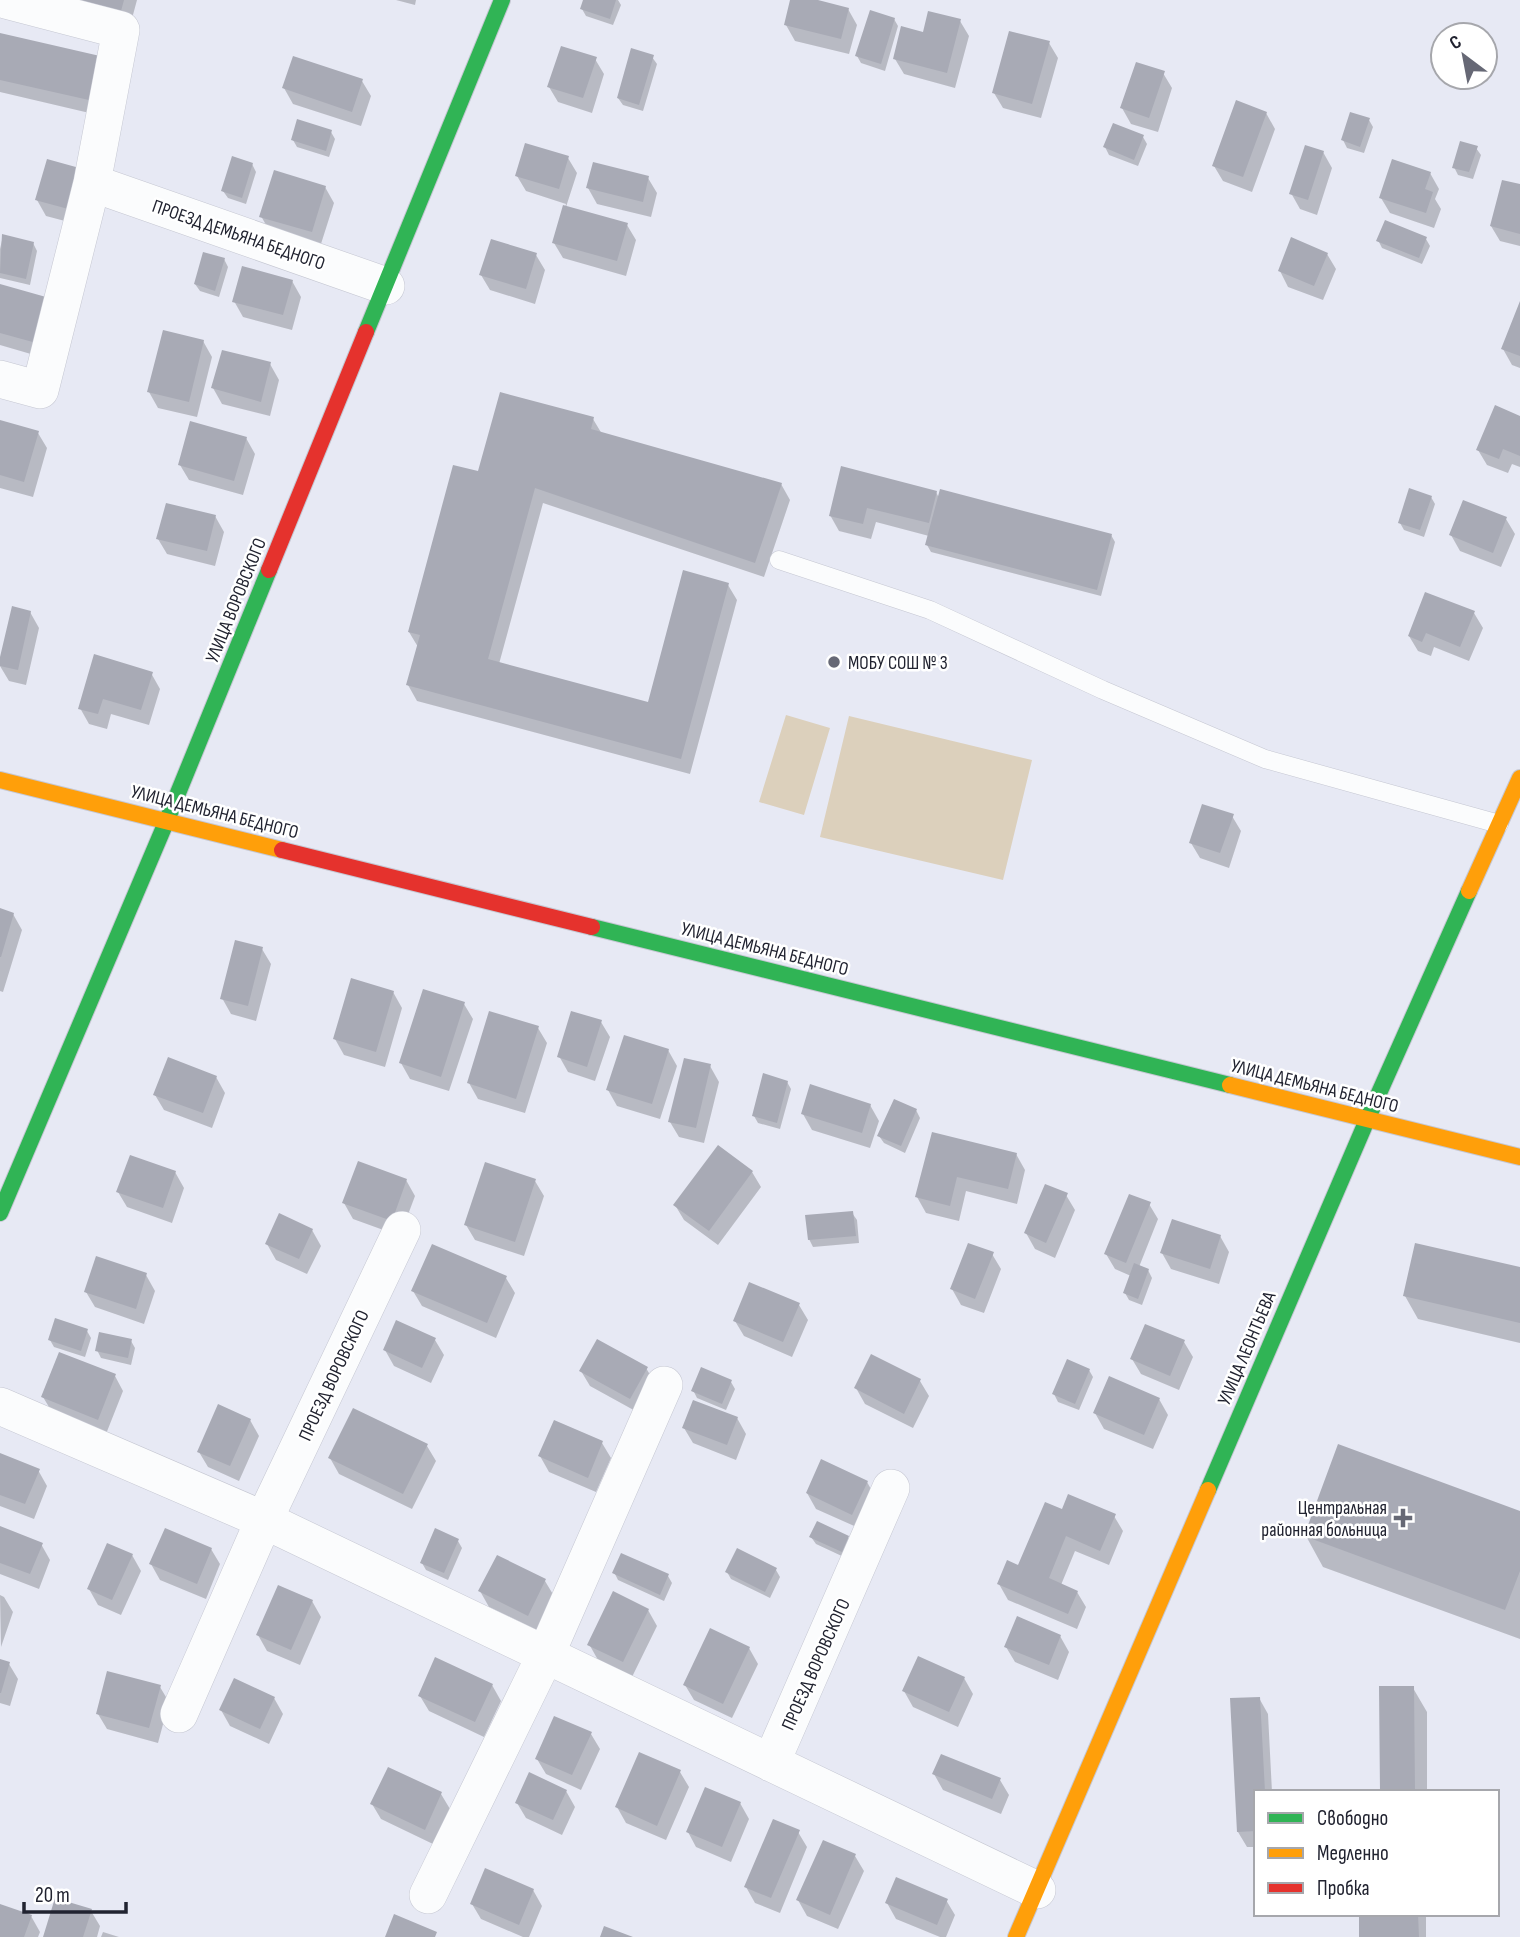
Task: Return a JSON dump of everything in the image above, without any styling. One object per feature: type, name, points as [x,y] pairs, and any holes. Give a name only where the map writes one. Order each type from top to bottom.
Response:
[{"type":"street","points":[[0,379],[40,390],[92,183],[121,30],[6,0]]},
{"type":"street","name":"УЛИЦА ВОРОВСКОГО","points":[[0,1213],[167,820],[502,0]]},
{"type":"street","name":"ПРОЕЗД ДЕМЬЯНА БЕДНОГО","points":[[92,183],[386,286]]},
{"type":"street","name":"УЛИЦА ЛЕОНТЬЕВА","points":[[1016,1937],[1367,1120],[1520,778]]},
{"type":"street","name":"УЛИЦА ДЕМЬЯНА БЕДНОГО","points":[[0,780],[1520,1157]]},
{"type":"street","name":"ПРОЕЗД ВОРОВСКОГО","points":[[179,1714],[264,1520],[402,1230]]},
{"type":"street","points":[[428,1895],[546,1654],[664,1385]]},
{"type":"street","points":[[0,1406],[264,1520],[1037,1890]]},
{"type":"street","name":"ПРОЕЗД ВОРОВСКОГО","points":[[771,1763],[891,1488]]},
{"type":"lane","points":[[779,560],[930,610],[1103,690],[1265,758],[1499,824]]},
{"type":"shaded area","points":[[786,715],[830,728],[804,815],[759,802]]},
{"type":"shaded area","points":[[849,716],[1032,760],[1003,880],[820,837]]},
{"type":"building","points":[[81,0],[124,0],[121,11]]},
{"type":"building","points":[[583,0],[616,0],[610,19],[580,9]]},
{"type":"building","points":[[790,0],[818,0],[849,8],[841,39],[784,25]]},
{"type":"building","points":[[870,10],[895,18],[881,64],[855,56]]},
{"type":"building","points":[[928,11],[961,19],[947,73],[893,59],[901,26],[923,32]]},
{"type":"building","points":[[1009,31],[1050,41],[1032,104],[992,93]]},
{"type":"building","points":[[0,33],[100,56],[89,100],[0,80]]},
{"type":"building","points":[[561,46],[597,57],[583,98],[547,87]]},
{"type":"building","points":[[631,48],[654,55],[639,105],[617,98]]},
{"type":"building","points":[[293,56],[363,79],[352,112],[282,88]]},
{"type":"building","points":[[1136,62],[1165,71],[1149,118],[1120,108]]},
{"type":"building","points":[[1236,100],[1267,112],[1243,177],[1212,166]]},
{"type":"building","points":[[1350,112],[1370,118],[1360,147],[1341,140]]},
{"type":"building","points":[[297,119],[332,130],[326,151],[291,140]]},
{"type":"building","points":[[1113,123],[1144,135],[1134,160],[1103,147]]},
{"type":"building","points":[[1460,141],[1478,146],[1469,172],[1452,168]]},
{"type":"building","points":[[525,143],[569,156],[559,189],[515,176]]},
{"type":"building","points":[[1305,145],[1324,151],[1308,200],[1289,194]]},
{"type":"building","points":[[232,156],[253,163],[242,198],[221,191]]},
{"type":"building","points":[[47,159],[83,169],[72,210],[35,200]]},
{"type":"building","points":[[1392,159],[1431,172],[1425,189],[1433,192],[1426,213],[1379,198]]},
{"type":"building","points":[[593,162],[649,176],[643,202],[586,188]]},
{"type":"building","points":[[274,170],[326,186],[312,232],[259,217]]},
{"type":"building","points":[[1502,180],[1520,184],[1520,234],[1490,226]]},
{"type":"building","points":[[563,205],[628,223],[617,261],[552,243]]},
{"type":"building","points":[[1385,220],[1427,237],[1419,258],[1376,241]]},
{"type":"building","points":[[2,234],[34,242],[26,279],[0,273]]},
{"type":"building","points":[[1291,237],[1328,253],[1314,286],[1278,271]]},
{"type":"building","points":[[491,239],[537,253],[526,289],[479,275]]},
{"type":"building","points":[[203,252],[225,258],[215,291],[194,284]]},
{"type":"building","points":[[242,266],[293,280],[283,315],[232,302]]},
{"type":"building","points":[[0,284],[53,299],[40,344],[0,333]]},
{"type":"building","points":[[1520,301],[1520,356],[1501,349]]},
{"type":"building","points":[[163,330],[204,340],[189,402],[147,392]]},
{"type":"building","points":[[222,350],[271,362],[261,402],[211,388]]},
{"type":"building","points":[[500,392],[594,417],[591,429],[782,483],[755,563],[535,488],[488,659],[648,702],[683,570],[729,583],[681,759],[406,685],[420,635],[408,632],[453,465],[478,471]]},
{"type":"building","points":[[1495,405],[1520,416],[1520,456],[1503,449],[1499,459],[1476,450]]},
{"type":"building","points":[[0,420],[39,431],[24,482],[0,475]]},
{"type":"building","points":[[190,421],[247,437],[234,481],[178,465]]},
{"type":"building","points":[[841,466],[937,491],[929,523],[867,508],[863,524],[829,516]]},
{"type":"building","points":[[1409,488],[1432,496],[1420,530],[1398,523]]},
{"type":"building","points":[[940,489],[1112,534],[1097,590],[925,545]]},
{"type":"building","points":[[1463,500],[1507,517],[1493,553],[1449,535]]},
{"type":"building","points":[[166,503],[216,515],[207,551],[156,539]]},
{"type":"building","points":[[1425,592],[1475,611],[1460,647],[1426,633],[1422,642],[1408,636]]},
{"type":"building","points":[[12,606],[31,611],[18,670],[0,666]]},
{"type":"building","points":[[94,654],[153,672],[141,710],[103,699],[98,714],[78,709]]},
{"type":"building","points":[[1202,804],[1234,814],[1220,853],[1189,843]]},
{"type":"building","points":[[0,908],[14,913],[1,957],[0,957]]},
{"type":"building","points":[[235,940],[263,947],[248,1006],[220,999]]},
{"type":"building","points":[[351,978],[394,991],[376,1052],[333,1039]]},
{"type":"building","points":[[423,989],[465,1002],[441,1077],[399,1063]]},
{"type":"building","points":[[489,1011],[539,1026],[516,1099],[467,1083]]},
{"type":"building","points":[[571,1011],[602,1020],[587,1067],[557,1057]]},
{"type":"building","points":[[624,1035],[669,1049],[652,1104],[606,1090]]},
{"type":"building","points":[[168,1057],[217,1076],[203,1113],[153,1095]]},
{"type":"building","points":[[684,1058],[711,1064],[696,1128],[668,1122]]},
{"type":"building","points":[[763,1073],[788,1081],[777,1123],[752,1116]]},
{"type":"building","points":[[810,1084],[871,1104],[862,1133],[801,1114]]},
{"type":"building","points":[[894,1099],[917,1109],[901,1146],[877,1136]]},
{"type":"building","points":[[932,1132],[1017,1153],[1008,1189],[957,1177],[950,1206],[915,1197]]},
{"type":"building","points":[[718,1145],[753,1171],[709,1231],[673,1205]]},
{"type":"building","points":[[130,1155],[176,1171],[163,1208],[116,1192]]},
{"type":"building","points":[[358,1161],[407,1179],[392,1221],[342,1203]]},
{"type":"building","points":[[485,1162],[536,1179],[515,1242],[464,1225]]},
{"type":"building","points":[[1045,1184],[1068,1193],[1046,1243],[1024,1233]]},
{"type":"building","points":[[1129,1194],[1151,1202],[1126,1263],[1104,1254]]},
{"type":"building","points":[[853,1211],[856,1236],[808,1240],[805,1215]]},
{"type":"building","points":[[279,1213],[313,1229],[299,1259],[265,1244]]},
{"type":"building","points":[[1172,1219],[1221,1235],[1210,1269],[1160,1253]]},
{"type":"building","points":[[968,1243],[994,1252],[975,1299],[950,1289]]},
{"type":"building","points":[[1415,1243],[1520,1267],[1520,1323],[1403,1296]]},
{"type":"building","points":[[432,1244],[507,1276],[487,1323],[411,1291]]},
{"type":"building","points":[[96,1256],[147,1273],[136,1309],[84,1292]]},
{"type":"building","points":[[1134,1263],[1149,1269],[1138,1299],[1123,1293]]},
{"type":"building","points":[[749,1282],[800,1303],[783,1342],[733,1321]]},
{"type":"building","points":[[55,1318],[88,1329],[81,1351],[48,1340]]},
{"type":"building","points":[[396,1320],[436,1338],[422,1368],[383,1350]]},
{"type":"building","points":[[1145,1324],[1185,1340],[1170,1376],[1130,1359]]},
{"type":"building","points":[[99,1332],[132,1339],[128,1358],[95,1351]]},
{"type":"building","points":[[597,1339],[648,1367],[630,1399],[579,1371]]},
{"type":"building","points":[[59,1352],[116,1374],[98,1420],[41,1397]]},
{"type":"building","points":[[871,1354],[921,1379],[904,1414],[854,1388]]},
{"type":"building","points":[[1067,1359],[1090,1369],[1075,1404],[1052,1394]]},
{"type":"building","points":[[701,1367],[732,1380],[722,1404],[691,1391]]},
{"type":"building","points":[[1109,1376],[1160,1398],[1144,1435],[1093,1413]]},
{"type":"building","points":[[693,1400],[738,1417],[727,1445],[682,1428]]},
{"type":"building","points":[[218,1404],[251,1419],[230,1466],[197,1452]]},
{"type":"building","points":[[353,1408],[428,1444],[403,1494],[328,1458]]},
{"type":"building","points":[[554,1420],[603,1441],[588,1478],[538,1456]]},
{"type":"building","points":[[1338,1444],[1520,1511],[1520,1571],[1505,1610],[1304,1536]]},
{"type":"building","points":[[0,1453],[40,1469],[25,1504],[0,1495]]},
{"type":"building","points":[[821,1459],[868,1481],[852,1515],[806,1493]]},
{"type":"building","points":[[1068,1494],[1116,1514],[1100,1551],[1066,1536],[1049,1578],[1078,1591],[1068,1614],[997,1584],[1007,1560],[1018,1565],[1045,1502],[1062,1509]]},
{"type":"building","points":[[817,1521],[849,1536],[842,1552],[809,1537]]},
{"type":"building","points":[[0,1526],[43,1543],[30,1574],[0,1563]]},
{"type":"building","points":[[165,1528],[212,1548],[197,1584],[149,1564]]},
{"type":"building","points":[[435,1528],[459,1539],[444,1573],[420,1563]]},
{"type":"building","points":[[107,1543],[133,1554],[112,1600],[87,1589]]},
{"type":"building","points":[[737,1548],[777,1568],[765,1592],[725,1572]]},
{"type":"building","points":[[621,1553],[669,1574],[660,1595],[612,1573]]},
{"type":"building","points":[[497,1555],[546,1579],[528,1616],[478,1591]]},
{"type":"building","points":[[278,1585],[313,1600],[291,1650],[256,1635]]},
{"type":"building","points":[[613,1591],[649,1609],[623,1662],[587,1645]]},
{"type":"building","points":[[1017,1616],[1061,1635],[1049,1665],[1004,1647]]},
{"type":"building","points":[[710,1628],[750,1647],[723,1704],[683,1685]]},
{"type":"building","points":[[918,1656],[965,1677],[949,1712],[902,1691]]},
{"type":"building","points":[[435,1657],[493,1684],[475,1722],[418,1696]]},
{"type":"building","points":[[0,1659],[10,1662],[1,1693],[0,1693]]},
{"type":"building","points":[[107,1671],[161,1685],[149,1728],[96,1714]]},
{"type":"building","points":[[234,1678],[275,1697],[260,1729],[219,1710]]},
{"type":"building","points":[[1379,1686],[1414,1686],[1415,1790],[1380,1790]]},
{"type":"building","points":[[1260,1697],[1265,1790],[1254,1790],[1254,1831],[1237,1832],[1230,1698]]},
{"type":"building","points":[[554,1716],[592,1732],[572,1775],[535,1759]]},
{"type":"building","points":[[639,1752],[681,1770],[657,1826],[615,1807]]},
{"type":"building","points":[[941,1754],[1001,1778],[992,1799],[932,1774]]},
{"type":"building","points":[[388,1767],[442,1792],[425,1830],[370,1804]]},
{"type":"building","points":[[529,1772],[567,1790],[553,1820],[515,1803]]},
{"type":"building","points":[[705,1787],[741,1802],[722,1847],[686,1832]]},
{"type":"building","points":[[773,1819],[800,1830],[771,1898],[744,1887]]},
{"type":"building","points":[[823,1840],[856,1854],[830,1915],[796,1900]]},
{"type":"building","points":[[485,1868],[534,1889],[519,1925],[470,1904]]},
{"type":"building","points":[[896,1877],[948,1899],[937,1925],[885,1903]]},
{"type":"building","points":[[55,1898],[92,1909],[83,1937],[43,1937]]},
{"type":"building","points":[[0,1904],[32,1915],[24,1937],[0,1937]]},
{"type":"building","points":[[394,1914],[437,1932],[435,1937],[385,1937]]},
{"type":"building","points":[[1359,1916],[1418,1916],[1419,1937],[1359,1937]]},
{"type":"building","points":[[604,1926],[633,1937],[600,1937]]},
{"type":"traffic: fast","points":[[366,332],[502,0]]},
{"type":"traffic: fast","points":[[0,1213],[167,820],[269,570]]},
{"type":"traffic: fast","points":[[1208,1490],[1469,891]]},
{"type":"traffic: fast","points":[[592,927],[1230,1085]]},
{"type":"traffic: slow","points":[[1469,891],[1520,778]]},
{"type":"traffic: slow","points":[[0,780],[282,850]]},
{"type":"traffic: slow","points":[[1230,1085],[1520,1157]]},
{"type":"traffic: slow","points":[[1016,1937],[1208,1490]]},
{"type":"traffic: jam","points":[[269,570],[366,332]]},
{"type":"traffic: jam","points":[[282,850],[592,927]]},
{"type":"place","name":"МОБУ СОШ № 3","points":[[834,662]]},
{"type":"place","name":"Центральная районная больница","points":[[1403,1518]]}]
